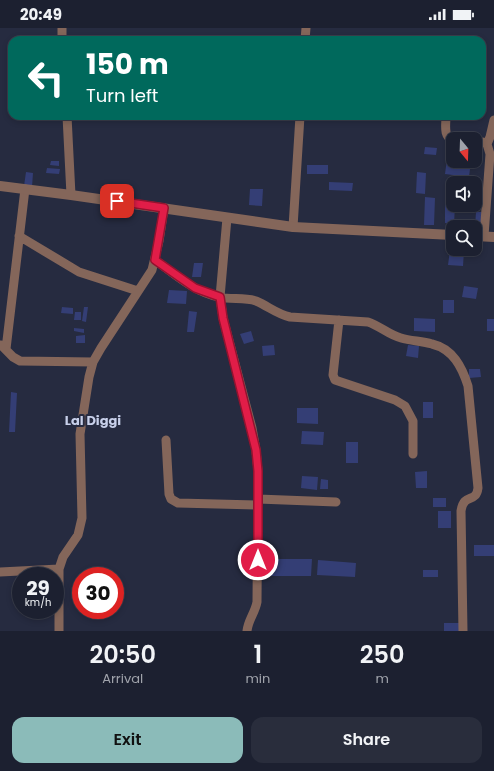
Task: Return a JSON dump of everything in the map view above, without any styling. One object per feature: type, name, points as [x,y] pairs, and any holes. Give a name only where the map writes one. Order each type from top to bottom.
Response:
[{"type":"street","points":[[66,120],[71,195]]},
{"type":"street","points":[[292,227],[300,120]]},
{"type":"street","points":[[446,120],[446,132]]},
{"type":"street","points":[[484,236],[490,154],[487,144],[494,120]]},
{"type":"street","points":[[482,142],[487,144]]},
{"type":"street","points":[[0,186],[292,227],[446,235]]},
{"type":"street","points":[[25,189],[3,347],[13,357],[26,362],[93,362]]},
{"type":"street","points":[[59,567],[63,557],[78,535],[82,518],[80,434],[89,376],[93,362],[152,270],[164,208]]},
{"type":"street","points":[[227,218],[220,297],[223,318],[256,450],[258,502],[257,602],[256,608],[249,619],[246,631]]},
{"type":"street","points":[[19,236],[79,272],[138,291]]},
{"type":"street","points":[[155,260],[195,288],[220,297],[256,301],[280,314],[290,317],[368,322],[400,338],[432,344],[445,349],[454,358],[463,373],[468,386],[478,488],[477,494],[474,498],[465,500],[462,503],[461,511],[464,631]]},
{"type":"street","points":[[339,320],[333,375],[335,380],[395,400],[405,406],[413,421],[413,454]]},
{"type":"street","points":[[166,440],[169,494],[174,502],[336,502]]},
{"type":"street","points":[[0,572],[12,571]]},
{"type":"street","points":[[59,619],[59,631]]},
{"type":"building","points":[[425,147],[437,148],[436,155],[424,154]]},
{"type":"building","points":[[51,161],[59,161],[59,166],[50,165]]},
{"type":"building","points":[[307,165],[328,165],[328,174],[307,174]]},
{"type":"building","points":[[446,166],[446,168],[470,168],[469,176],[445,174]]},
{"type":"building","points":[[47,168],[60,169],[59,174],[46,173]]},
{"type":"building","points":[[26,172],[33,173],[32,187],[24,186]]},
{"type":"building","points":[[417,172],[426,173],[425,194],[416,193]]},
{"type":"building","points":[[329,182],[353,183],[352,191],[329,190]]},
{"type":"building","points":[[250,189],[263,189],[262,206],[249,205]]},
{"type":"building","points":[[425,197],[435,198],[434,225],[424,225]]},
{"type":"building","points":[[445,204],[446,212],[455,212],[454,220],[446,220],[445,223]]},
{"type":"building","points":[[476,212],[482,212],[482,220],[475,220]]},
{"type":"building","points":[[449,256],[464,256],[463,266],[448,265]]},
{"type":"building","points":[[194,263],[203,263],[201,277],[192,277]]},
{"type":"building","points":[[464,286],[478,288],[476,299],[462,297]]},
{"type":"building","points":[[169,290],[187,291],[186,304],[167,303]]},
{"type":"building","points":[[443,300],[454,300],[454,313],[443,313]]},
{"type":"building","points":[[62,307],[73,308],[73,314],[61,313]]},
{"type":"building","points":[[84,307],[88,307],[86,322],[82,321]]},
{"type":"building","points":[[189,311],[197,312],[194,332],[187,332]]},
{"type":"building","points":[[75,312],[81,312],[81,320],[74,320]]},
{"type":"building","points":[[414,318],[435,319],[435,332],[414,331]]},
{"type":"building","points":[[487,319],[494,319],[494,331],[487,331]]},
{"type":"building","points":[[74,328],[84,329],[84,333],[74,331]]},
{"type":"building","points":[[251,331],[254,341],[244,344],[240,334]]},
{"type":"building","points":[[85,335],[85,343],[76,343],[76,336]]},
{"type":"building","points":[[274,345],[275,355],[263,356],[262,346]]},
{"type":"building","points":[[408,345],[419,346],[418,358],[406,356]]},
{"type":"building","points":[[469,369],[480,369],[481,377],[469,378]]},
{"type":"building","points":[[11,392],[17,393],[15,432],[9,432]]},
{"type":"building","points":[[423,402],[433,402],[433,418],[423,418]]},
{"type":"building","points":[[297,408],[318,408],[318,424],[297,423]]},
{"type":"building","points":[[302,431],[324,432],[323,445],[301,444]]},
{"type":"building","points":[[346,442],[358,442],[358,463],[346,463]]},
{"type":"building","points":[[427,471],[427,488],[416,488],[415,472]]},
{"type":"building","points":[[302,476],[318,477],[317,490],[301,488]]},
{"type":"building","points":[[321,479],[328,480],[328,489],[320,489]]},
{"type":"building","points":[[433,498],[446,498],[446,507],[433,507]]},
{"type":"building","points":[[438,511],[451,511],[451,528],[438,528]]},
{"type":"building","points":[[474,545],[494,545],[494,556],[474,556]]},
{"type":"building","points":[[270,559],[312,559],[311,576],[270,576]]},
{"type":"building","points":[[318,560],[356,563],[355,577],[317,575]]},
{"type":"building","points":[[423,570],[438,570],[438,577],[423,577]]},
{"type":"building","points":[[444,623],[460,623],[460,631],[444,631]]},
{"type":"district","name":"Lal Diggi","points":[[93,420]]},
{"type":"route","points":[[117,201],[164,208],[155,260],[195,288],[220,297],[223,318],[252,428],[256,450],[258,471],[258,560]]}]
